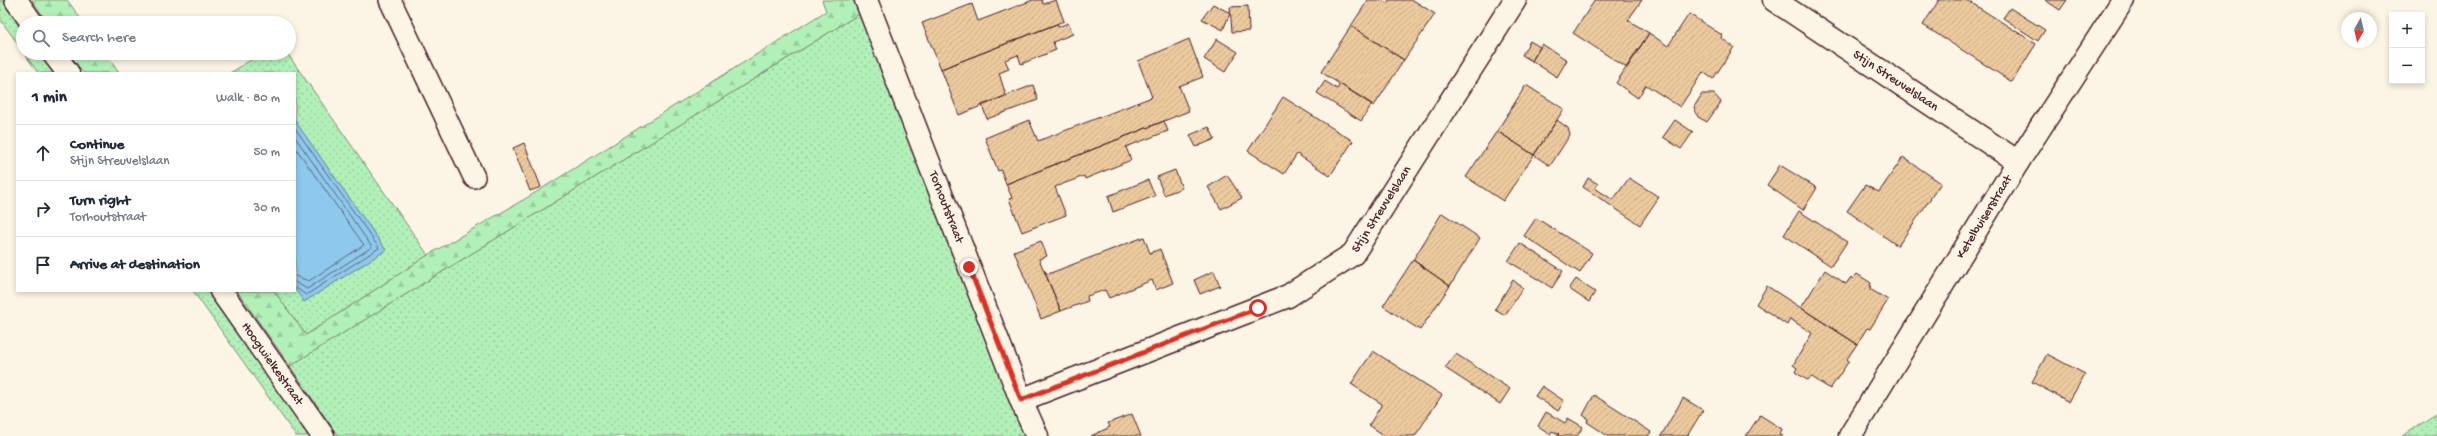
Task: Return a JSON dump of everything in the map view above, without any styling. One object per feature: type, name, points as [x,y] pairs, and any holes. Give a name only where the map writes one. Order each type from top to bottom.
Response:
[{"type":"street","points":[[16,0],[27,16]]},
{"type":"street","name":"Torhoutstraat","points":[[866,0],[1021,400],[1037,436]]},
{"type":"street","name":"Stijn Streuvelslaan","points":[[1021,400],[1288,296],[1353,254],[1515,0]]},
{"type":"street","name":"Stijn Streuvelslaan","points":[[1774,0],[2018,162]]},
{"type":"street","name":"Ketelbuiserstraat","points":[[1850,436],[2018,162],[2123,0]]},
{"type":"street","points":[[59,60],[67,72]]},
{"type":"street","name":"Hoogwielkestraat","points":[[222,292],[323,436]]},
{"type":"lane","points":[[390,0],[474,177]]},
{"type":"green space","points":[[0,0],[7,0],[18,16],[16,16],[16,41],[0,19]]},
{"type":"green space","points":[[32,0],[67,0],[79,16],[43,16]]},
{"type":"green space","points":[[822,0],[853,0],[859,14],[290,366],[238,292],[275,292],[306,335],[428,255],[530,196],[826,11]]},
{"type":"green space","points":[[859,14],[1027,436],[338,436],[290,366]]},
{"type":"green space","points":[[29,60],[49,60],[57,72],[37,72]]},
{"type":"green space","points":[[74,60],[110,60],[118,72],[82,72]]},
{"type":"green space","points":[[251,60],[292,60],[428,255],[306,335],[275,292],[296,292],[296,290],[304,302],[386,250],[296,122],[296,72],[232,72]]},
{"type":"green space","points":[[194,292],[213,292],[312,436],[296,436]]},
{"type":"green space","points":[[2437,413],[2437,436],[2403,436]]},
{"type":"water","points":[[296,122],[386,250],[304,302],[296,290]]},
{"type":"building","points":[[1033,0],[1042,0],[1043,4],[1056,0],[1064,21],[941,69],[922,23],[972,4],[978,21]]},
{"type":"building","points":[[1368,0],[1382,0],[1387,3],[1389,0],[1413,0],[1435,14],[1404,60],[1351,26]]},
{"type":"building","points":[[1595,0],[1642,0],[1628,20],[1649,33],[1627,68],[1573,33]]},
{"type":"building","points":[[1939,0],[1967,0],[2036,44],[2012,82],[1923,25]]},
{"type":"building","points":[[2045,0],[2067,0],[2060,10]]},
{"type":"building","points":[[1213,4],[1230,13],[1223,30],[1202,19]]},
{"type":"building","points":[[1248,6],[1249,31],[1232,32],[1230,7]]},
{"type":"building","points":[[2010,8],[2045,30],[2038,41],[2003,18]]},
{"type":"building","points":[[1689,14],[1722,35],[1721,38],[1734,47],[1713,79],[1703,72],[1680,107],[1646,85],[1638,98],[1616,83],[1649,33],[1668,46]]},
{"type":"building","points":[[1068,23],[1073,34],[1053,42],[1056,50],[1021,64],[1018,55],[1005,60],[1009,69],[999,73],[1006,96],[959,115],[941,69],[1057,24],[1058,27]]},
{"type":"building","points":[[1351,26],[1404,60],[1374,106],[1321,72]]},
{"type":"building","points":[[1189,39],[1203,77],[1179,86],[1189,111],[1006,184],[1001,170],[998,171],[985,138],[1029,120],[1038,141],[1152,97],[1138,61]]},
{"type":"building","points":[[1217,39],[1238,52],[1225,72],[1204,59]]},
{"type":"building","points":[[1530,41],[1540,47],[1532,61],[1522,55]]},
{"type":"building","points":[[1542,44],[1567,60],[1557,77],[1532,61]]},
{"type":"building","points":[[1325,81],[1337,89],[1340,84],[1372,104],[1361,121],[1317,93]]},
{"type":"building","points":[[1033,85],[1038,100],[987,119],[982,105]]},
{"type":"building","points":[[1526,85],[1564,109],[1534,155],[1497,131]]},
{"type":"building","points":[[1702,94],[1714,94],[1721,102],[1707,122],[1698,117],[1694,107]]},
{"type":"building","points":[[1283,97],[1353,141],[1330,176],[1297,154],[1284,174],[1248,151]]},
{"type":"building","points":[[1557,120],[1568,128],[1570,135],[1550,166],[1534,155]]},
{"type":"building","points":[[1675,120],[1693,132],[1681,149],[1663,137]]},
{"type":"building","points":[[1164,121],[1168,131],[1126,147],[1131,160],[1085,179],[1084,176],[1055,187],[1066,215],[1022,232],[1009,199],[1012,198],[1006,184]]},
{"type":"building","points":[[1209,127],[1215,139],[1196,147],[1190,135]]},
{"type":"building","points":[[1497,131],[1534,155],[1503,201],[1466,177]]},
{"type":"building","points":[[524,143],[541,187],[530,191],[513,148]]},
{"type":"building","points":[[1903,157],[1941,183],[1898,246],[1847,211],[1865,185],[1879,192]]},
{"type":"building","points":[[1780,165],[1817,188],[1803,210],[1767,185]]},
{"type":"building","points":[[1175,170],[1182,188],[1164,195],[1157,177]]},
{"type":"building","points":[[1227,175],[1242,198],[1221,209],[1208,187]]},
{"type":"building","points":[[1588,178],[1598,184],[1595,188],[1613,200],[1629,178],[1659,197],[1640,225],[1583,187]]},
{"type":"building","points":[[1148,180],[1155,196],[1113,212],[1108,196]]},
{"type":"building","points":[[1799,211],[1847,242],[1831,266],[1784,235]]},
{"type":"building","points":[[1442,213],[1480,238],[1450,286],[1413,260]]},
{"type":"building","points":[[1536,218],[1592,253],[1580,273],[1524,236]]},
{"type":"building","points":[[1144,237],[1150,253],[1160,249],[1173,283],[1156,290],[1152,280],[1109,298],[1105,290],[1087,296],[1088,301],[1061,311],[1044,270],[1048,274]]},
{"type":"building","points":[[1041,241],[1047,256],[1039,259],[1061,311],[1041,319],[1014,251]]},
{"type":"building","points":[[1520,243],[1563,271],[1552,288],[1508,261]]},
{"type":"building","points":[[1413,260],[1450,286],[1420,330],[1383,306]]},
{"type":"building","points":[[1825,270],[1846,284],[1851,277],[1853,279],[1857,274],[1871,283],[1870,289],[1888,300],[1870,329],[1867,328],[1857,344],[1801,308]]},
{"type":"building","points":[[1214,271],[1220,286],[1200,294],[1194,280]]},
{"type":"building","points":[[1576,279],[1595,292],[1589,302],[1569,289]]},
{"type":"building","points":[[1513,280],[1523,288],[1505,315],[1495,309]]},
{"type":"building","points":[[1767,286],[1857,344],[1847,359],[1849,361],[1830,389],[1812,377],[1807,380],[1795,372],[1797,368],[1793,365],[1812,333],[1790,319],[1787,325],[1756,304]]},
{"type":"building","points":[[1373,351],[1442,395],[1415,436],[1385,436],[1369,425],[1382,404],[1351,384]]},
{"type":"building","points":[[1456,354],[1510,389],[1500,404],[1445,368]]},
{"type":"building","points":[[2047,354],[2085,374],[2069,402],[2032,382]]},
{"type":"building","points":[[1542,386],[1564,401],[1558,411],[1535,396]]},
{"type":"building","points":[[1594,395],[1651,432],[1648,436],[1608,436],[1587,422],[1588,419],[1583,415]]},
{"type":"building","points":[[1683,398],[1703,410],[1687,436],[1661,436]]},
{"type":"building","points":[[1546,412],[1565,423],[1568,418],[1583,427],[1577,436],[1557,436],[1559,434],[1552,431],[1550,434],[1538,426]]},
{"type":"building","points":[[1132,414],[1141,436],[1091,436],[1110,427],[1108,423]]},
{"type":"building","points":[[1760,415],[1782,429],[1780,434],[1783,436],[1746,436]]},
{"type":"route","points":[[969,267],[1021,400],[1258,308]]}]
